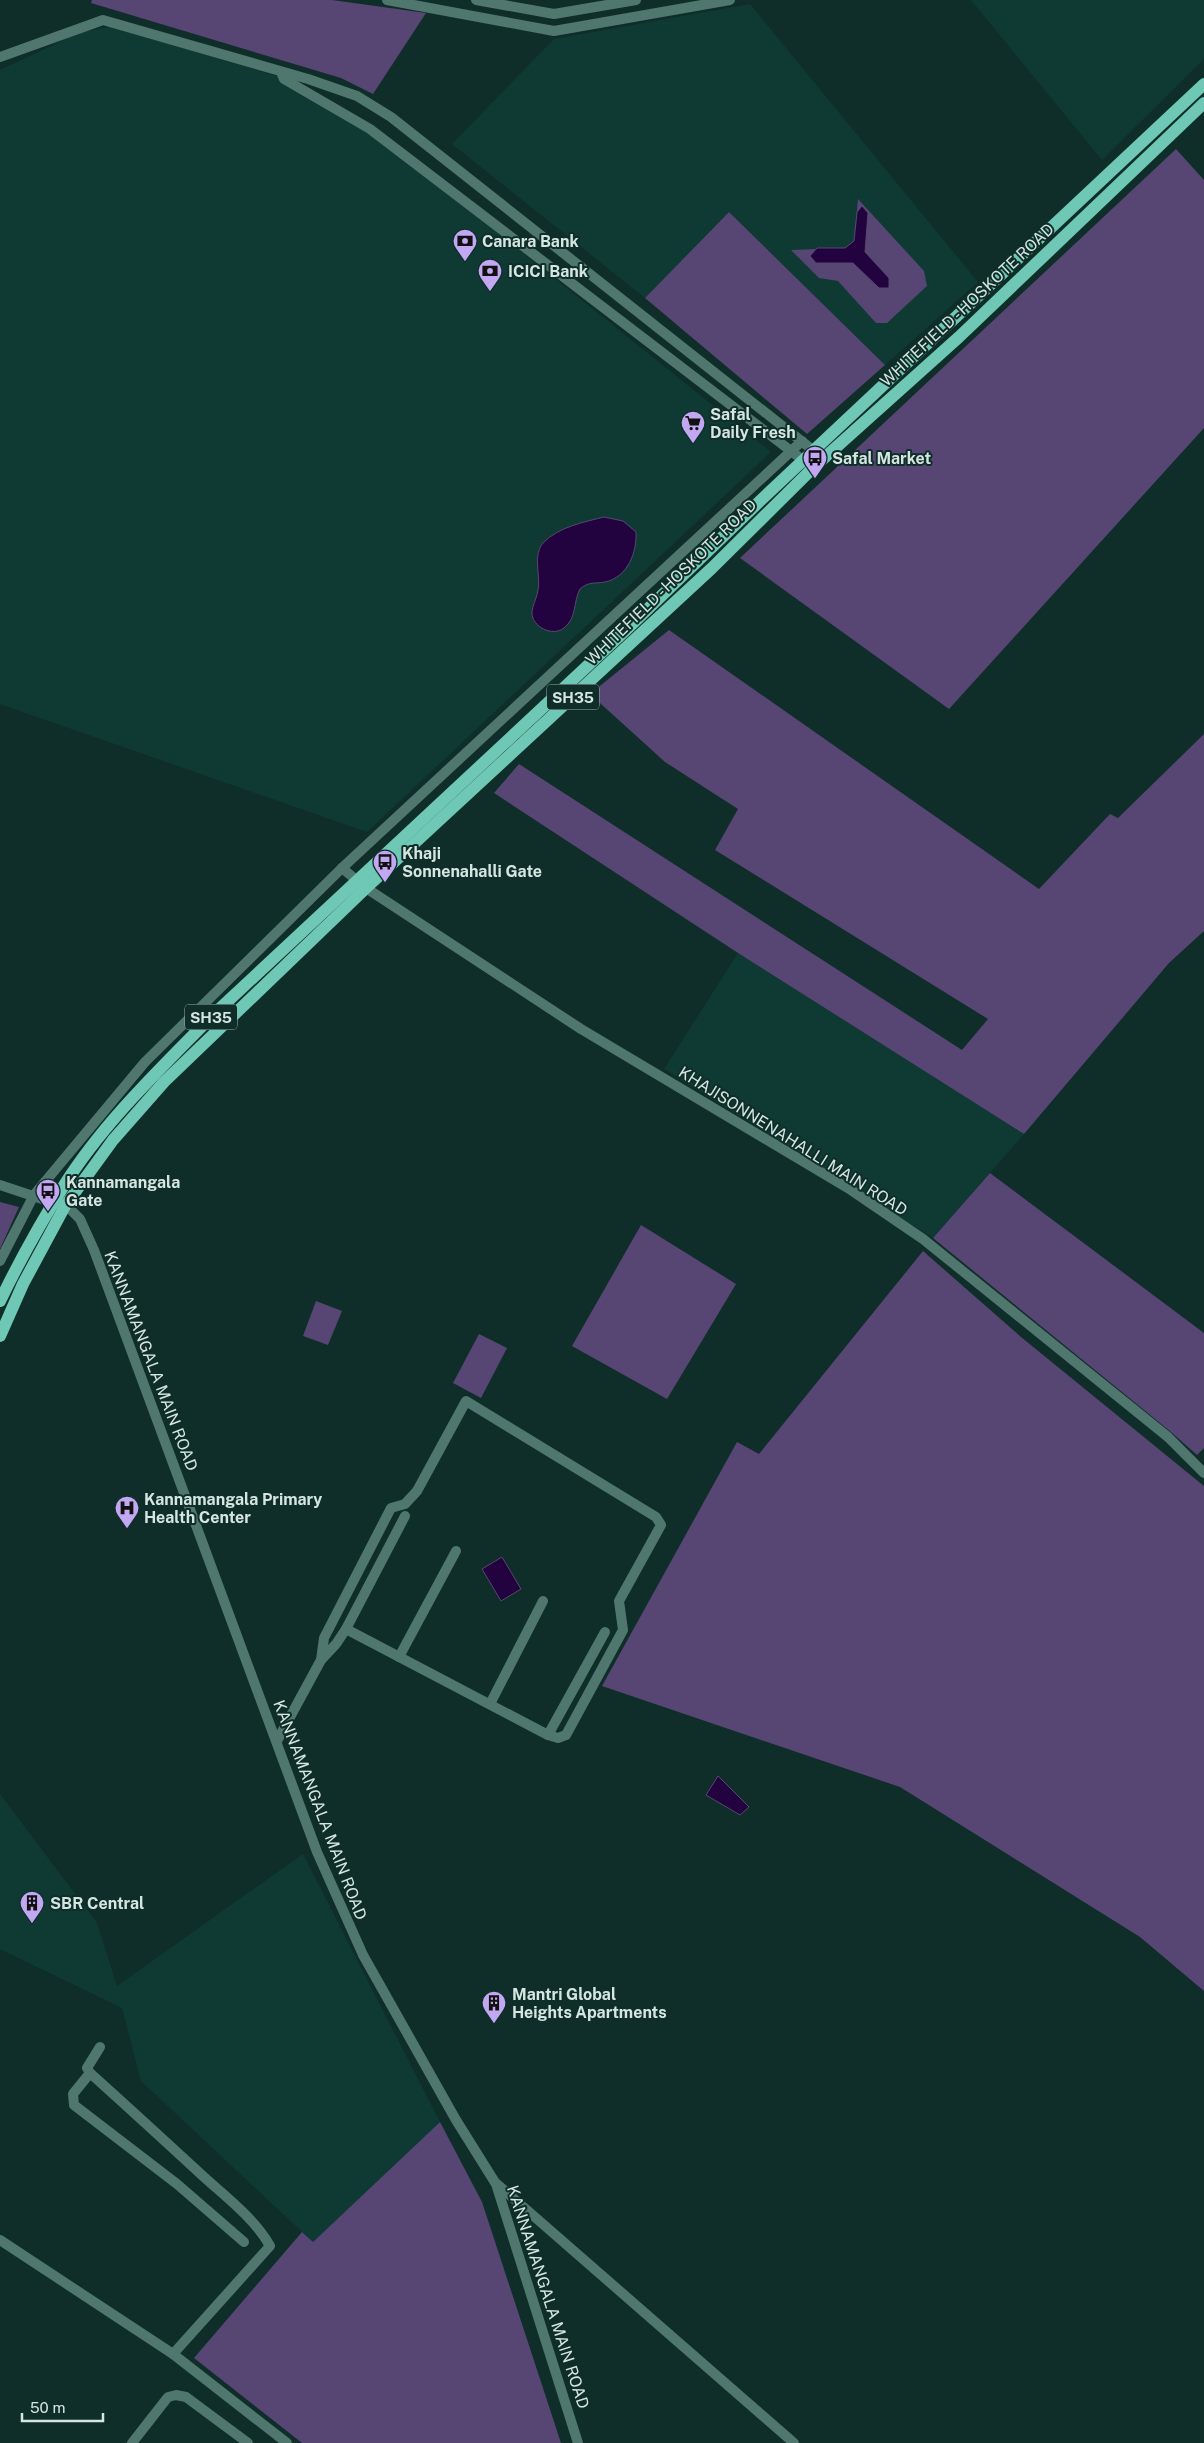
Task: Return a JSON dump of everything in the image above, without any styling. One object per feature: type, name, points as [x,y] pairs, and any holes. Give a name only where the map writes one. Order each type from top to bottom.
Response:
[{"type":"main road","name":"WHITEFIELD - HOSKOTE ROAD","points":[[0,1301],[60,1204],[164,1082],[362,884],[712,568],[808,464],[1204,84]]},
{"type":"main road","name":"WHITEFIELD - HOSKOTE ROAD","points":[[819,454],[945,350],[1204,103]]},
{"type":"main road","name":"WHITEFIELD - HOSKOTE ROAD","points":[[0,1336],[60,1204]]},
{"type":"street","points":[[387,0],[554,30],[730,0]]},
{"type":"street","points":[[476,0],[554,14],[636,0]]},
{"type":"street","points":[[0,57],[103,20],[308,79],[357,96],[391,117],[819,454]]},
{"type":"street","points":[[280,72],[284,79],[370,129],[808,464]]},
{"type":"street","points":[[724,399],[734,386]]},
{"type":"street","points":[[0,1260],[34,1195],[145,1062],[342,868],[802,441]]},
{"type":"street","name":"KHAJISONNENAHALLI MAIN ROAD","points":[[342,868],[362,884],[581,1029],[851,1190],[923,1240],[1168,1437],[1204,1473]]},
{"type":"street","points":[[0,1185],[60,1204]]},
{"type":"street","name":"KANNAMANGALA MAIN ROAD","points":[[60,1204],[80,1219],[94,1250],[317,1852],[356,1942],[446,2104],[496,2184],[578,2443]]},
{"type":"street","points":[[321,1660],[324,1638],[391,1508],[405,1504],[417,1492],[466,1401],[656,1518],[661,1525],[620,1601],[623,1630],[566,1735],[558,1738],[548,1736],[346,1629]]},
{"type":"street","points":[[277,1741],[321,1660],[336,1644],[346,1629],[405,1516]]},
{"type":"street","points":[[399,1657],[456,1551]]},
{"type":"street","points":[[490,1704],[543,1601]]},
{"type":"street","points":[[548,1736],[605,1632]]},
{"type":"street","points":[[100,2047],[87,2068],[90,2074],[162,2137],[248,2218],[263,2234],[270,2246],[173,2354]]},
{"type":"street","points":[[90,2074],[73,2094],[74,2106],[178,2184],[244,2242]]},
{"type":"street","points":[[496,2184],[794,2443]]},
{"type":"street","points":[[0,2240],[173,2354],[287,2443]]},
{"type":"street","points":[[132,2443],[168,2397],[176,2395],[186,2397],[248,2443]]},
{"type":"shaded area","points":[[92,0],[332,0],[426,13],[373,94],[341,78],[91,3]]},
{"type":"shaded area","points":[[971,0],[1204,0],[1204,59],[1102,160]]},
{"type":"shaded area","points":[[750,4],[978,282],[885,365],[729,212],[645,298],[452,144],[554,39]]},
{"type":"shaded area","points":[[114,26],[276,76],[385,142],[771,452],[367,832],[0,704],[0,70],[81,32]]},
{"type":"shaded area","points":[[1176,149],[1204,180],[1204,428],[949,709],[740,558]]},
{"type":"shaded area","points":[[858,199],[924,271],[927,286],[887,323],[876,323],[838,281],[819,278],[791,250],[845,248],[854,241]]},
{"type":"shaded area","points":[[862,206],[868,213],[865,252],[889,278],[889,288],[879,288],[853,263],[816,263],[810,256],[817,248],[845,248],[854,241],[857,212]]},
{"type":"shaded area","points":[[729,212],[885,365],[807,434],[645,298]]},
{"type":"shaded area","points":[[604,517],[623,521],[636,532],[635,548],[630,563],[620,575],[613,579],[583,586],[578,594],[571,620],[564,628],[559,631],[544,629],[535,623],[532,613],[539,584],[538,552],[540,547],[557,532],[580,523]]},
{"type":"shaded area","points":[[669,630],[1039,889],[1110,814],[1118,818],[1204,734],[1204,931],[1169,963],[1024,1134],[738,953],[494,793],[519,764],[962,1050],[988,1019],[715,850],[738,809],[665,762],[590,694]]},
{"type":"shaded area","points":[[738,953],[1024,1134],[933,1238],[664,1069]]},
{"type":"shaded area","points":[[990,1173],[1204,1333],[1204,1448],[1197,1455],[933,1238]]},
{"type":"shaded area","points":[[0,1202],[19,1207],[0,1249]]},
{"type":"shaded area","points":[[641,1225],[736,1284],[667,1399],[572,1346]]},
{"type":"shaded area","points":[[923,1251],[1021,1337],[1204,1486],[1204,1991],[1140,1937],[900,1787],[602,1686],[737,1442],[759,1454]]},
{"type":"shaded area","points":[[316,1301],[342,1311],[328,1345],[303,1336]]},
{"type":"shaded area","points":[[479,1334],[507,1348],[481,1398],[453,1383]]},
{"type":"shaded area","points":[[502,1557],[521,1589],[501,1601],[482,1569]]},
{"type":"shaded area","points":[[718,1776],[749,1807],[740,1815],[706,1795]]},
{"type":"shaded area","points":[[0,1794],[97,1923],[117,1986],[303,1854],[440,2122],[313,2242],[141,2081],[122,2008],[0,1949]]},
{"type":"shaded area","points":[[440,2122],[482,2202],[561,2443],[302,2443],[194,2358],[302,2232],[313,2242]]},
{"type":"place","name":"Canara Bank","points":[[465,262]]},
{"type":"place","name":"ICICI Bank","points":[[490,292]]},
{"type":"place","name":"Safal Daily Fresh","points":[[693,444]]},
{"type":"place","name":"Safal Market","points":[[815,479]]},
{"type":"place","name":"Khaji Sonnenahalli Gate","points":[[385,883]]},
{"type":"place","name":"Kannamangala Gate","points":[[48,1212]]},
{"type":"place","name":"Kannamangala Primary Health Center","points":[[127,1529]]},
{"type":"place","name":"SBR Central","points":[[32,1924]]},
{"type":"place","name":"Mantri Global Heights Apartments","points":[[494,2024]]}]
